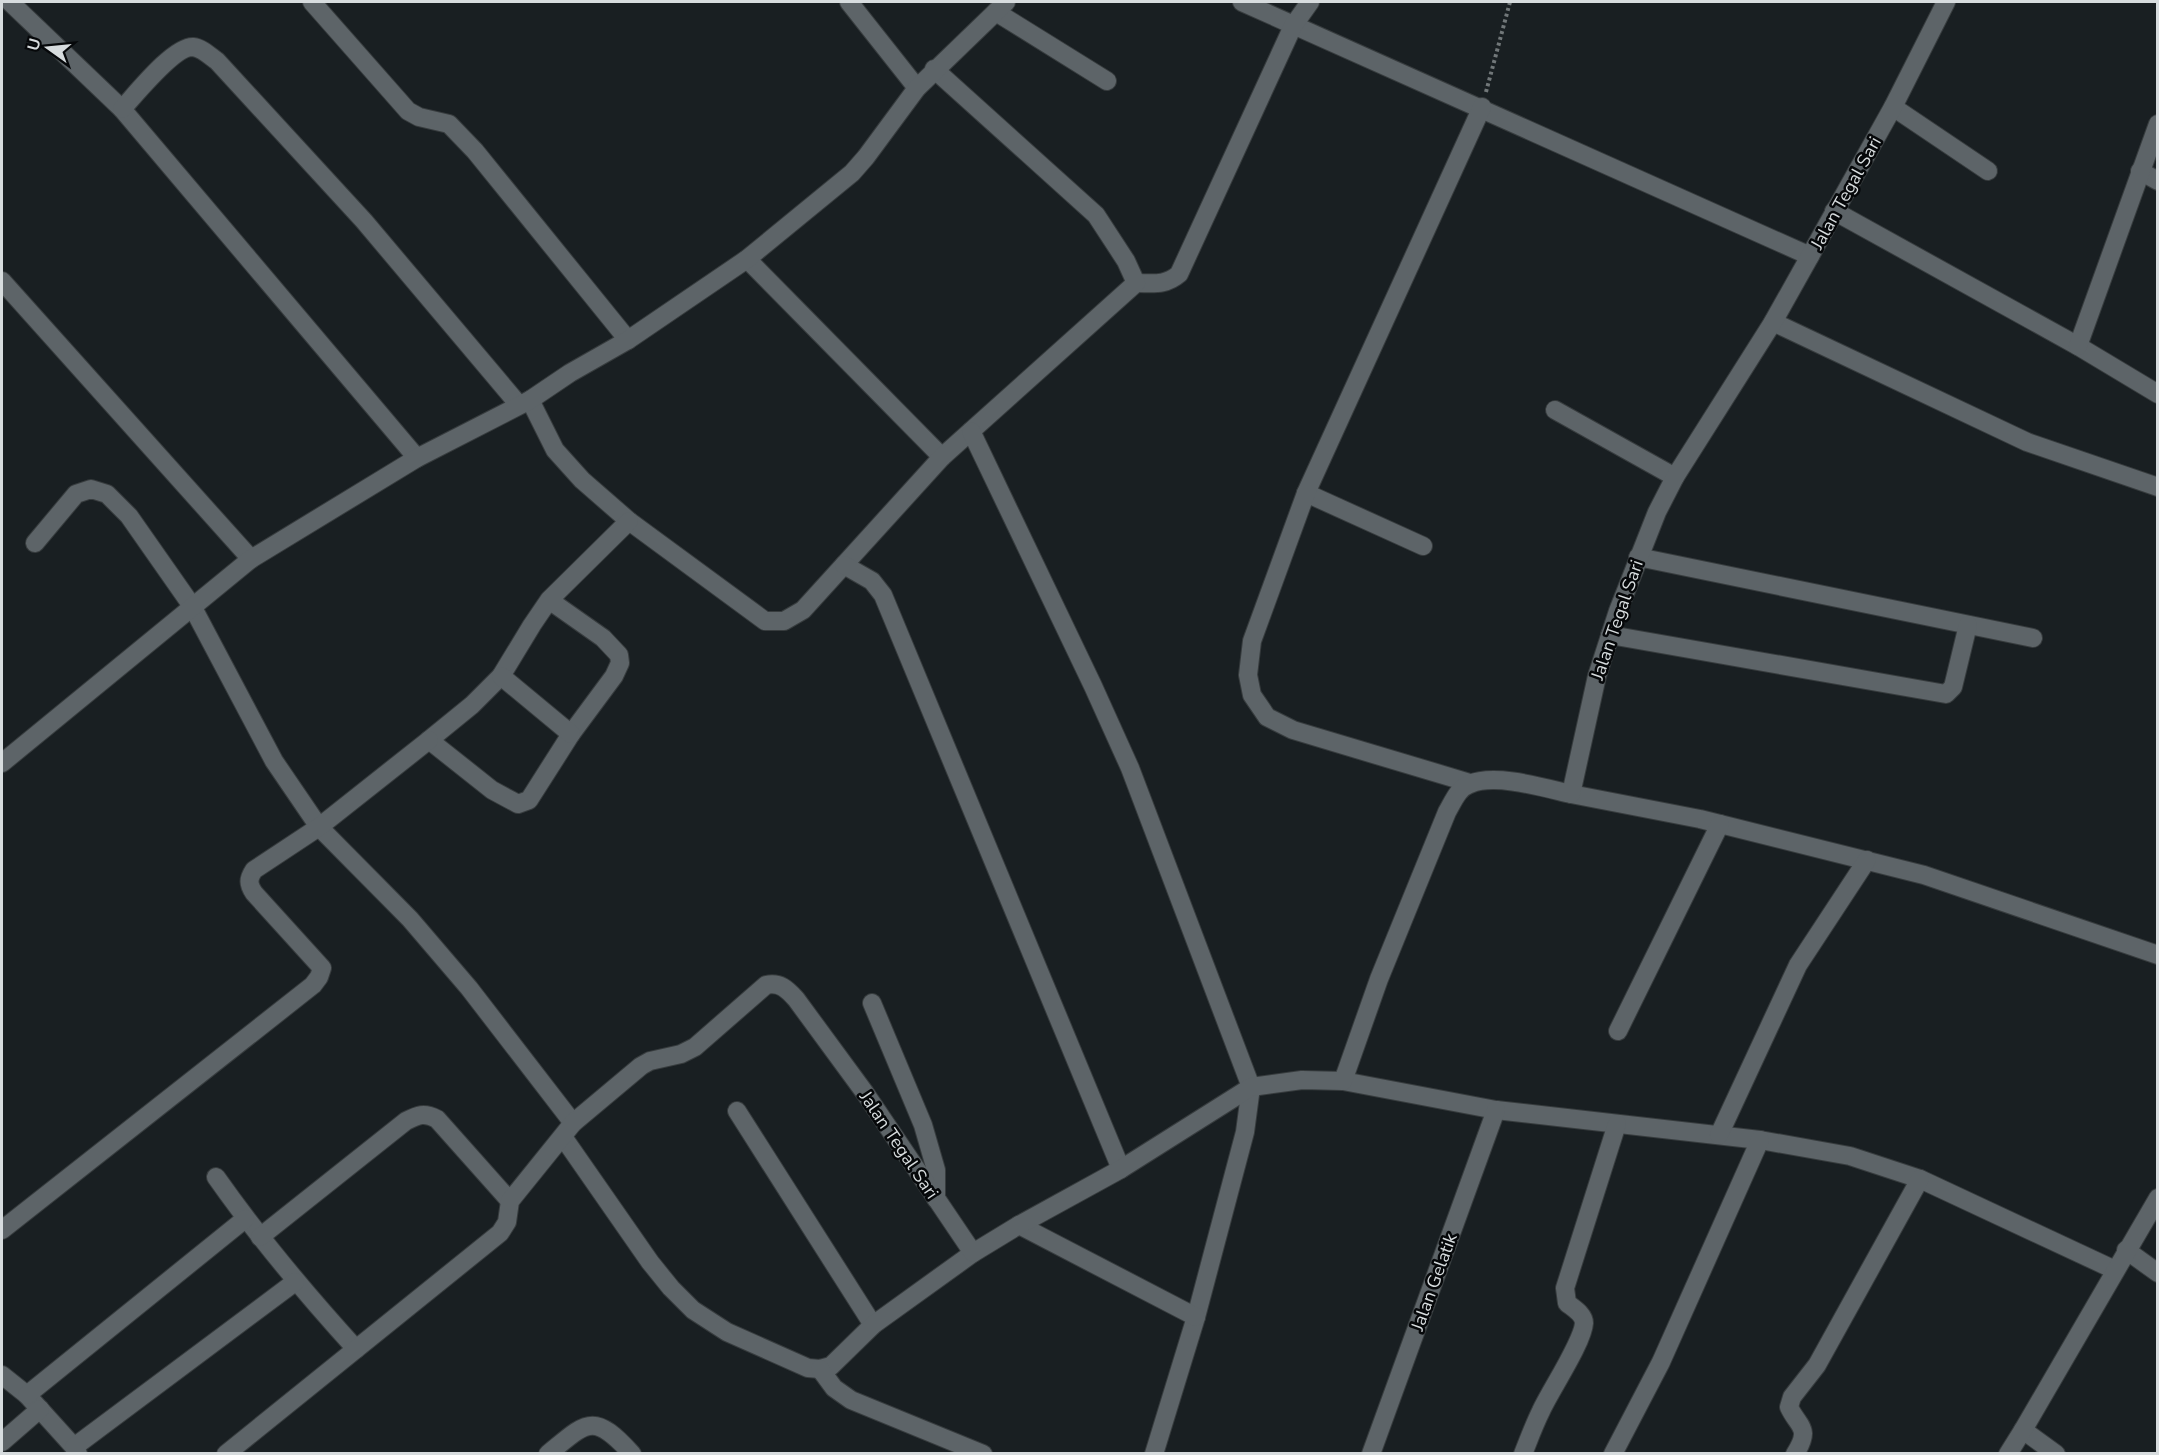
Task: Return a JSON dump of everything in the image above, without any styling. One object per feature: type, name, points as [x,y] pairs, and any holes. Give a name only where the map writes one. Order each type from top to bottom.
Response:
[{"type":"street","points":[[9,2],[122,109],[417,458]]},
{"type":"street","points":[[312,2],[408,111],[419,117],[449,124],[476,151],[628,340]]},
{"type":"street","points":[[849,2],[917,88]]},
{"type":"street","points":[[1242,2],[1482,107],[1810,256]]},
{"type":"street","points":[[122,109],[179,51],[195,47],[218,61],[364,221],[524,403],[561,458],[582,480],[629,521],[765,621],[776,622],[793,618],[803,610],[942,457],[1136,282],[1161,284],[1179,274],[1293,26],[1310,2]]},
{"type":"street","name":"Jalan Tegal Sari","points":[[1571,794],[1597,676],[1638,557],[1657,512],[1675,477],[1773,321],[1810,256],[1893,107],[1946,2]]},
{"type":"street","points":[[2,763],[251,559],[417,458],[524,403],[570,373],[628,340],[747,259],[852,173],[934,69],[1001,7],[1107,81]]},
{"type":"street","points":[[934,69],[1096,215],[1126,261],[1136,282]]},
{"type":"street","points":[[1470,783],[1293,730],[1267,717],[1255,701],[1248,675],[1252,640],[1306,493],[1482,107]]},
{"type":"street","points":[[1893,107],[1988,171]]},
{"type":"street","points":[[2078,346],[2157,124]]},
{"type":"street","points":[[2140,171],[2157,181]]},
{"type":"street","points":[[1834,211],[2078,346],[2157,394]]},
{"type":"street","points":[[747,259],[942,457]]},
{"type":"street","points":[[2,281],[251,559]]},
{"type":"street","points":[[1773,321],[2027,442],[2157,487]]},
{"type":"street","points":[[1555,410],[1675,477]]},
{"type":"street","points":[[971,431],[1130,768],[1251,1087],[1245,1131],[1196,1317],[1154,1454]]},
{"type":"street","points":[[35,543],[76,494],[91,489],[107,494],[129,516],[192,606],[274,761],[319,826],[410,919],[469,988],[568,1130],[650,1262],[693,1310],[727,1332],[808,1368],[820,1369],[831,1366],[873,1325],[973,1254],[1019,1225],[1121,1169],[1251,1087],[1302,1080],[1344,1081],[1496,1110],[1760,1140],[1850,1156],[1920,1179],[2115,1270]]},
{"type":"street","points":[[1306,493],[1423,546]]},
{"type":"street","points":[[2,1230],[313,986],[322,968],[254,893],[249,885],[250,876],[254,870],[319,826],[472,705],[501,676],[549,600],[629,521]]},
{"type":"street","points":[[1638,557],[2033,638]]},
{"type":"street","points":[[844,566],[872,581],[883,595],[1121,1169]]},
{"type":"street","points":[[429,740],[492,790],[518,804],[529,800],[571,734],[604,691],[620,663],[619,655],[603,638],[549,600]]},
{"type":"street","points":[[1610,635],[1946,694],[1953,687],[1968,625]]},
{"type":"street","points":[[501,676],[571,734]]},
{"type":"street","points":[[1344,1081],[1379,980],[1447,812],[1461,789],[1470,783],[1490,780],[1505,781],[1720,824],[1867,860],[1924,875],[2157,955]]},
{"type":"street","points":[[1618,1031],[1720,824]]},
{"type":"street","points":[[1719,1135],[1798,965],[1867,860]]},
{"type":"street","name":"Jalan Tegal Sari","points":[[510,1201],[568,1130],[641,1066],[650,1061],[681,1054],[695,1047],[766,985],[779,985],[787,989],[796,999],[858,1084],[973,1254]]},
{"type":"street","points":[[872,1003],[923,1125],[936,1170],[936,1199]]},
{"type":"street","name":"Jalan Gelatik","points":[[1371,1454],[1496,1110]]},
{"type":"street","points":[[737,1111],[873,1325]]},
{"type":"street","points":[[226,1454],[500,1233],[507,1222],[510,1201],[437,1119],[428,1114],[420,1114],[406,1121],[260,1237]]},
{"type":"street","points":[[1523,1454],[1541,1411],[1578,1342],[1583,1326],[1581,1315],[1567,1303],[1565,1288],[1617,1124]]},
{"type":"street","points":[[1613,1454],[1661,1362],[1760,1140]]},
{"type":"street","points":[[216,1177],[296,1282],[356,1349]]},
{"type":"street","points":[[1795,1454],[1803,1432],[1801,1423],[1789,1407],[1792,1397],[1817,1365],[1920,1179]]},
{"type":"street","points":[[2008,1454],[2157,1198]]},
{"type":"street","points":[[27,1395],[245,1218]]},
{"type":"street","points":[[1019,1225],[1196,1317]]},
{"type":"street","points":[[2126,1250],[2157,1273]]},
{"type":"street","points":[[2,1375],[27,1395],[76,1450],[296,1282]]},
{"type":"street","points":[[820,1369],[834,1388],[851,1400],[983,1454]]},
{"type":"street","points":[[2,1442],[40,1409]]},
{"type":"street","points":[[548,1454],[582,1426],[590,1425],[603,1428],[615,1436],[632,1454]]},
{"type":"street","points":[[2024,1430],[2056,1454]]},
{"type":"path","points":[[1482,107],[1510,2]]}]
